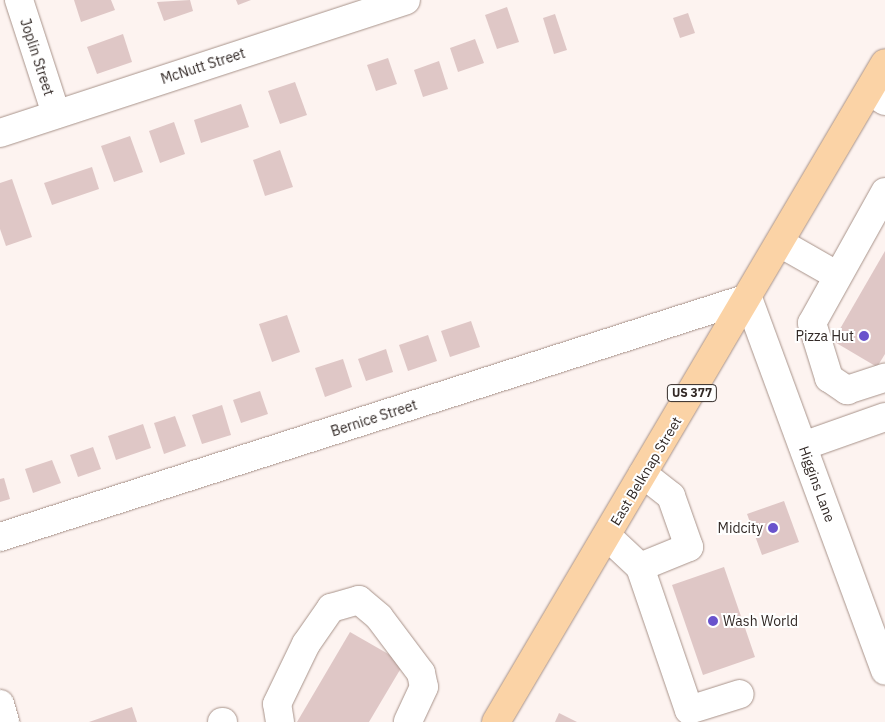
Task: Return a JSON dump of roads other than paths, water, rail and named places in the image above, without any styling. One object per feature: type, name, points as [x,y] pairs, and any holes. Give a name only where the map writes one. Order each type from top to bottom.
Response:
[{"type":"main road","name":"East Belknap Street","points":[[496,722],[780,243],[877,96],[885,63]]},
{"type":"street","name":"Joplin Street","points":[[19,0],[56,114]]},
{"type":"street","name":"McNutt Street","points":[[0,133],[406,0]]},
{"type":"street","points":[[885,192],[836,275],[812,323],[829,378],[847,390],[885,378]]},
{"type":"street","points":[[780,243],[836,275]]},
{"type":"street","name":"Higgins Lane","points":[[748,298],[885,671]]},
{"type":"street","name":"Bernice Street","points":[[0,537],[748,298]]},
{"type":"street","points":[[803,446],[885,417]]},
{"type":"street","points":[[640,567],[689,547],[671,496],[644,474]]},
{"type":"street","points":[[607,536],[640,567],[689,710],[740,694]]},
{"type":"street","points":[[279,719],[277,704],[306,644],[331,608],[358,600],[410,655],[421,673],[421,698],[408,722]]},
{"type":"street","points":[[0,704],[5,722]]},
{"type":"place","name":"Pizza Hut","points":[[864,336]]},
{"type":"place","name":"Midcity","points":[[773,528]]},
{"type":"place","name":"Wash World","points":[[713,621]]}]
